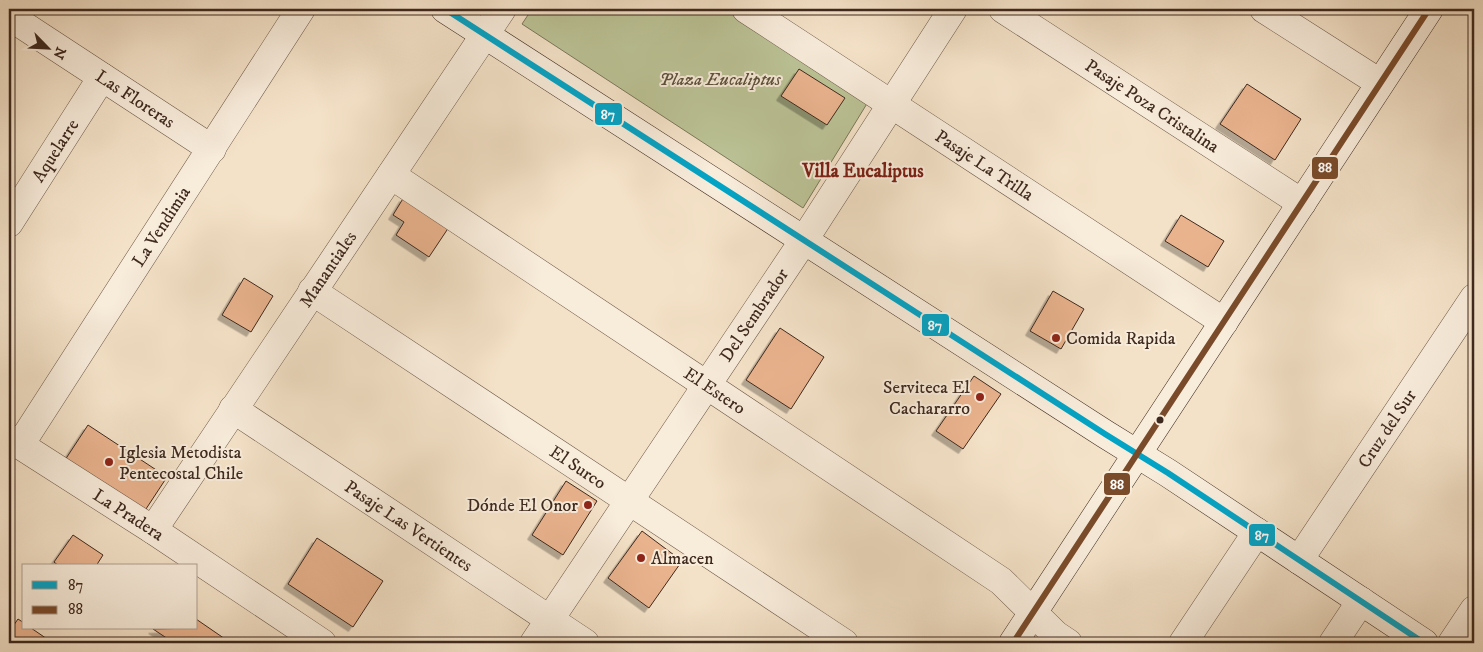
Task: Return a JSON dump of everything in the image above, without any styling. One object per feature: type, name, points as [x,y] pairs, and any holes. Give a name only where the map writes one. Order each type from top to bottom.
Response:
[{"type":"street","name":"La Vendimia","points":[[14,442],[212,149],[301,9]]},
{"type":"street","points":[[445,9],[1137,454],[1424,643]]},
{"type":"street","name":"Manantiales","points":[[153,530],[502,9]]},
{"type":"street","name":"Pasaje La Trilla","points":[[746,9],[1224,322]]},
{"type":"street","name":"Del Sembrador","points":[[534,643],[804,240],[953,9]]},
{"type":"street","name":"Pasaje Poza Cristalina","points":[[1003,9],[1302,203]]},
{"type":"street","points":[[1264,9],[1380,84]]},
{"type":"street","points":[[1013,643],[1429,9]]},
{"type":"street","name":"Las Floreras","points":[[9,16],[212,149]]},
{"type":"street","name":"Aquelarre","points":[[9,223],[102,77]]},
{"type":"street","name":"El Estero","points":[[391,175],[1001,581],[1056,635],[1068,643]]},
{"type":"street","name":"El Surco","points":[[312,292],[844,643]]},
{"type":"street","name":"Cruz del Sur","points":[[1299,560],[1474,298]]},
{"type":"street","name":"Pasaje Las Vertientes","points":[[233,409],[585,643]]},
{"type":"street","name":"La Pradera","points":[[14,442],[153,530],[322,643]]},
{"type":"street","points":[[1183,643],[1257,532]]},
{"type":"street","points":[[1332,643],[1361,602]]},
{"type":"street","points":[[1452,643],[1474,610]]},
{"type":"green space","name":"Plaza Eucaliptus","points":[[532,9],[728,9],[868,102],[803,208],[522,24]]},
{"type":"building","points":[[799,69],[845,98],[827,125],[781,96]]},
{"type":"building","points":[[1247,84],[1301,119],[1275,160],[1220,124]]},
{"type":"building","points":[[404,197],[449,227],[429,257],[396,235],[404,222],[393,215]]},
{"type":"building","points":[[1181,215],[1224,241],[1208,267],[1165,241]]},
{"type":"building","points":[[244,278],[273,296],[251,332],[222,315]]},
{"type":"building","points":[[1053,291],[1084,309],[1061,349],[1030,331]]},
{"type":"building","points":[[780,328],[824,357],[791,409],[746,380]]},
{"type":"building","points":[[974,376],[1001,394],[963,449],[936,431]]},
{"type":"building","points":[[88,425],[167,477],[144,512],[65,460]]},
{"type":"building","points":[[566,481],[597,501],[563,555],[532,535]]},
{"type":"building","points":[[642,531],[682,561],[649,608],[608,578]]},
{"type":"building","points":[[73,535],[103,555],[97,564],[56,564],[54,562]]},
{"type":"building","points":[[317,538],[383,581],[353,627],[288,584]]},
{"type":"building","points":[[18,619],[22,622],[22,630],[34,630],[53,643],[9,643],[9,632]]},
{"type":"building","points":[[198,620],[228,641],[226,643],[174,643],[154,630],[198,630]]},
{"type":"transit line","name":"87","points":[[445,9],[1168,473],[1424,643]]},
{"type":"transit line","name":"88","points":[[1013,643],[1429,9]]},
{"type":"place","name":"Comida Rapida","points":[[1056,338]]},
{"type":"place","name":"Serviteca El Cachararro","points":[[980,397]]},
{"type":"place","name":"Iglesia Metodista Pentecostal Chile","points":[[109,462]]},
{"type":"place","name":"Dónde El Onor","points":[[588,505]]},
{"type":"place","name":"Almacen","points":[[641,558]]},
{"type":"district","name":"Villa Eucaliptus","points":[[863,170]]}]
